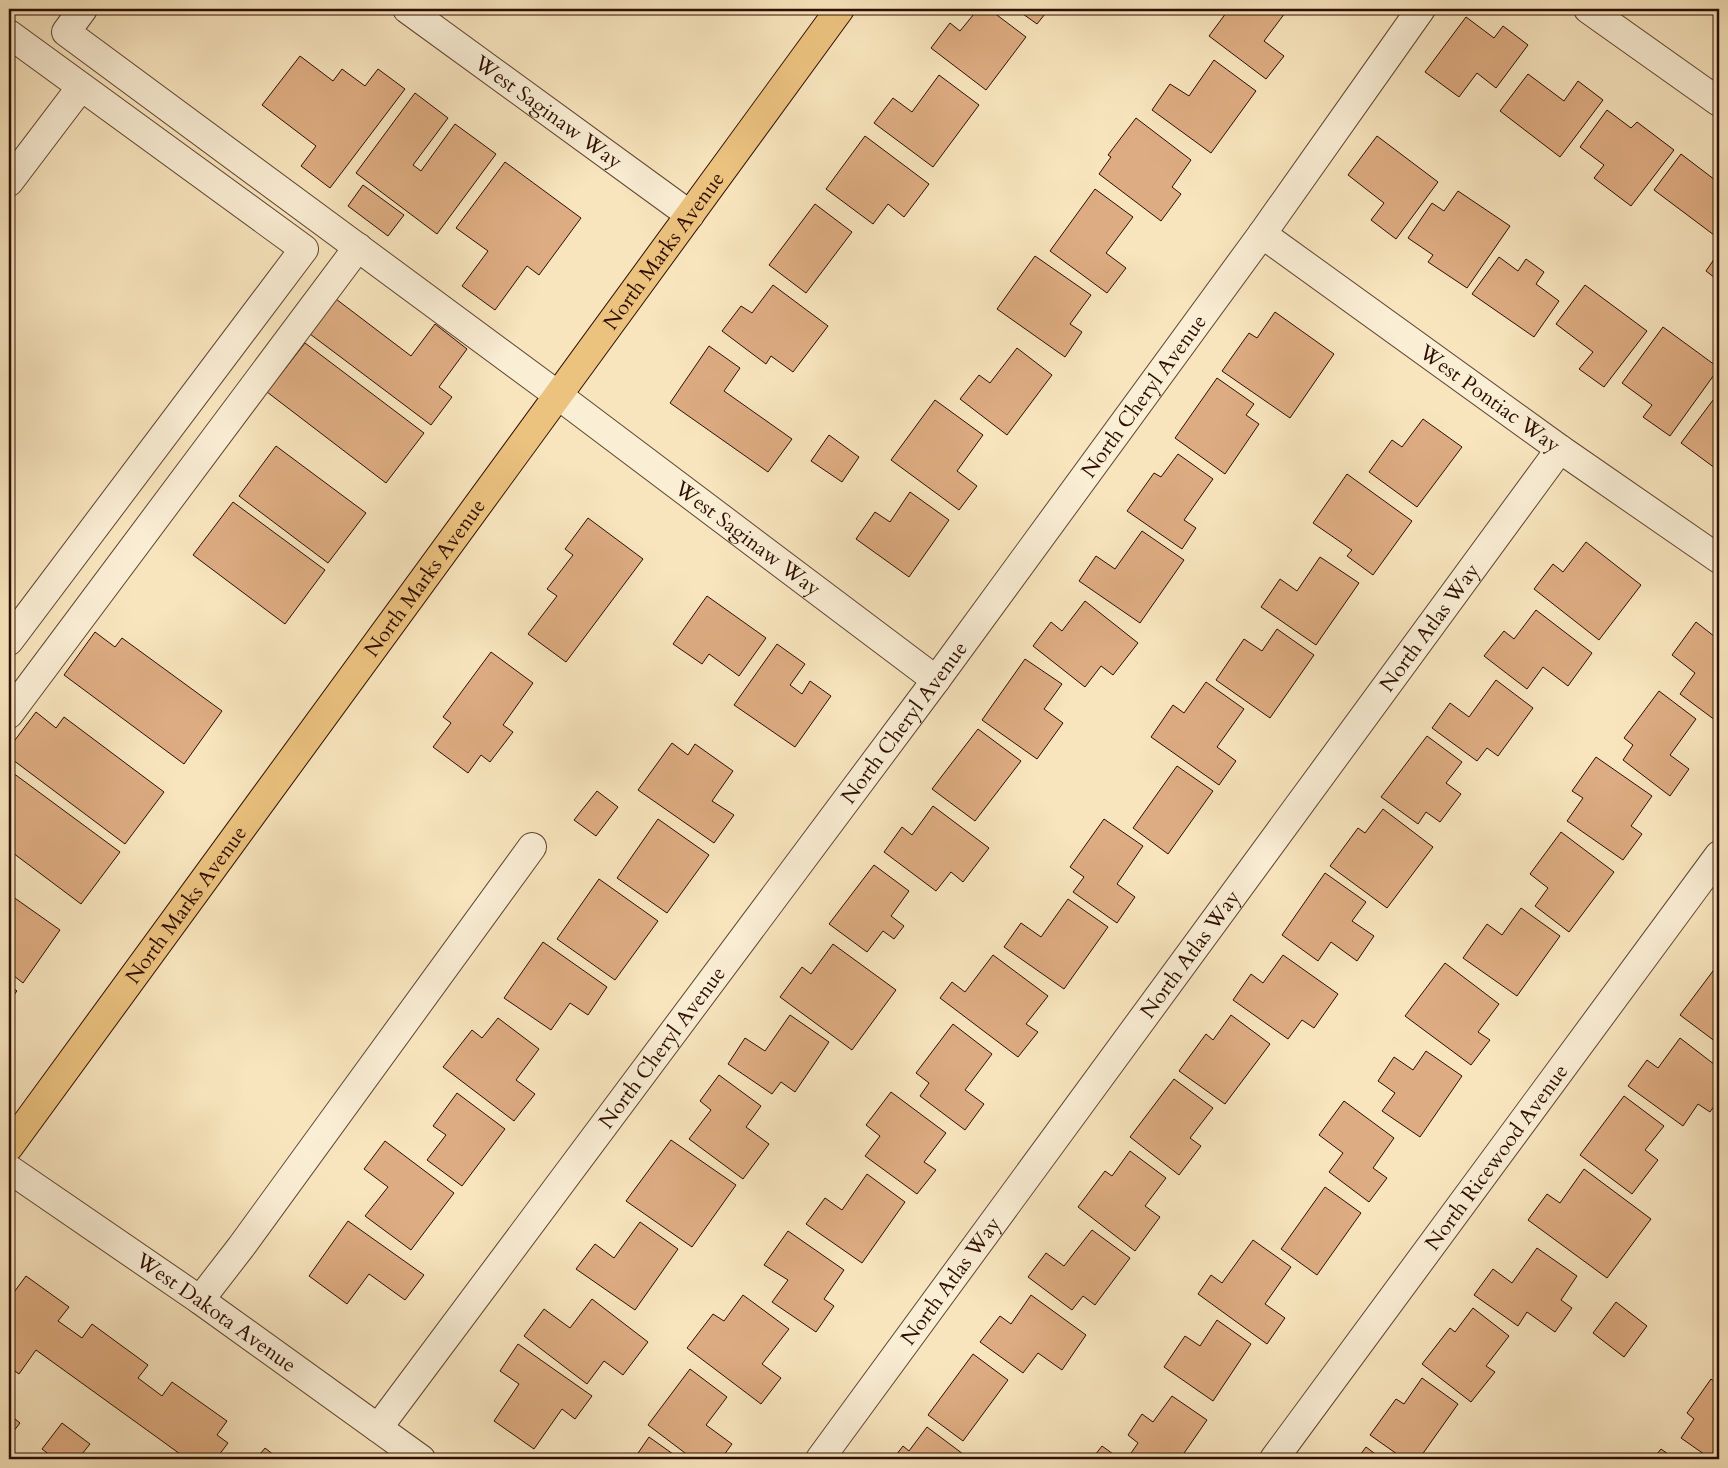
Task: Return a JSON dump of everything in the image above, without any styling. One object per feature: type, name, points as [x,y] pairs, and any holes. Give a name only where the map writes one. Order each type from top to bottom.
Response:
[{"type":"main road","name":"North Marks Avenue","points":[[9,1147],[840,9]]},
{"type":"street","name":"West Saginaw Way","points":[[83,9],[66,32],[559,396],[936,680]]},
{"type":"street","name":"West Saginaw Way","points":[[407,9],[690,215]]},
{"type":"street","name":"North Cheryl Avenue","points":[[378,1428],[936,680],[1262,234],[1421,9]]},
{"type":"street","points":[[1588,9],[1719,102]]},
{"type":"street","points":[[9,34],[304,249],[9,641]]},
{"type":"street","points":[[9,182],[81,87]]},
{"type":"street","name":"West Pontiac Way","points":[[1262,234],[1560,449],[1719,559]]},
{"type":"street","points":[[9,714],[358,247]]},
{"type":"street","name":"North Atlas Way","points":[[820,1459],[1560,449]]},
{"type":"street","points":[[200,1300],[247,1239],[532,847]]},
{"type":"street","name":"North Ricewood Avenue","points":[[1274,1459],[1719,855]]},
{"type":"street","name":"West Dakota Avenue","points":[[9,1169],[200,1300],[421,1459]]},
{"type":"building","points":[[978,9],[989,9],[1026,37],[986,90],[931,48],[950,23],[960,31]]},
{"type":"building","points":[[1016,9],[1049,9],[1037,24]]},
{"type":"building","points":[[1229,9],[1288,9],[1264,41],[1284,56],[1266,79],[1209,36]]},
{"type":"building","points":[[1466,17],[1494,38],[1503,26],[1528,45],[1496,88],[1477,73],[1459,97],[1425,72]]},
{"type":"building","points":[[300,56],[333,81],[342,69],[365,86],[378,69],[405,89],[330,188],[301,166],[316,146],[262,105]]},
{"type":"building","points":[[1214,60],[1256,91],[1211,153],[1152,110],[1170,84],[1189,96]]},
{"type":"building","points":[[1528,74],[1564,101],[1578,81],[1603,100],[1560,157],[1500,111]]},
{"type":"building","points":[[939,75],[979,105],[933,167],[874,123],[893,98],[912,112]]},
{"type":"building","points":[[415,93],[448,118],[413,165],[421,171],[455,124],[496,154],[437,234],[356,173]]},
{"type":"building","points":[[1607,110],[1631,128],[1637,122],[1674,150],[1631,206],[1594,178],[1604,165],[1580,147]]},
{"type":"building","points":[[1136,118],[1191,160],[1172,187],[1181,194],[1161,221],[1099,174],[1111,157],[1108,155]]},
{"type":"building","points":[[865,136],[929,184],[904,217],[888,204],[873,224],[826,189]]},
{"type":"building","points":[[1377,136],[1438,182],[1396,239],[1371,220],[1384,203],[1348,175]]},
{"type":"building","points":[[1681,154],[1719,183],[1719,227],[1714,235],[1654,190]]},
{"type":"building","points":[[505,162],[581,218],[539,275],[527,266],[495,310],[462,286],[488,251],[456,228]]},
{"type":"building","points":[[363,185],[404,215],[388,236],[348,206]]},
{"type":"building","points":[[1095,189],[1133,217],[1106,253],[1126,268],[1107,293],[1050,251]]},
{"type":"building","points":[[1458,191],[1510,226],[1467,288],[1428,262],[1433,255],[1408,238],[1432,203],[1444,211]]},
{"type":"building","points":[[815,204],[852,232],[806,293],[769,265]]},
{"type":"building","points":[[1719,252],[1719,281],[1706,271]]},
{"type":"building","points":[[1035,256],[1091,295],[1070,324],[1082,332],[1065,357],[997,309]]},
{"type":"building","points":[[1499,257],[1518,271],[1526,259],[1544,272],[1536,284],[1559,301],[1534,337],[1472,294]]},
{"type":"building","points":[[773,285],[828,326],[793,372],[771,356],[766,364],[722,331],[741,306],[752,313]]},
{"type":"building","points":[[1585,285],[1647,331],[1604,387],[1579,369],[1593,352],[1556,324]]},
{"type":"building","points":[[336,299],[411,356],[435,324],[467,349],[439,387],[452,397],[431,425],[310,334]]},
{"type":"building","points":[[1275,312],[1334,354],[1290,418],[1222,371],[1249,333],[1257,338]]},
{"type":"building","points":[[1663,327],[1719,368],[1670,436],[1643,417],[1652,405],[1622,383]]},
{"type":"building","points":[[305,343],[424,433],[386,483],[267,392]]},
{"type":"building","points":[[709,346],[740,368],[724,391],[792,439],[768,472],[670,403]]},
{"type":"building","points":[[1017,348],[1052,375],[1007,435],[960,399],[979,375],[990,383]]},
{"type":"building","points":[[1217,378],[1254,404],[1246,415],[1259,424],[1225,474],[1175,438]]},
{"type":"building","points":[[1716,396],[1719,398],[1719,471],[1681,443]]},
{"type":"building","points":[[935,400],[983,435],[957,471],[977,486],[959,510],[891,460]]},
{"type":"building","points":[[1423,419],[1462,447],[1417,507],[1369,472],[1392,440],[1402,447]]},
{"type":"building","points":[[829,435],[859,457],[842,482],[811,461]]},
{"type":"building","points":[[276,446],[366,513],[328,563],[239,496]]},
{"type":"building","points":[[1178,454],[1213,479],[1184,520],[1196,528],[1182,549],[1127,511],[1154,473],[1161,477]]},
{"type":"building","points":[[1347,474],[1412,521],[1373,575],[1347,556],[1352,550],[1313,523]]},
{"type":"building","points":[[910,492],[949,520],[909,577],[856,539],[875,512],[890,522]]},
{"type":"building","points":[[233,502],[325,570],[285,624],[193,555]]},
{"type":"building","points":[[588,518],[643,559],[566,662],[528,634],[557,596],[547,589],[573,555],[565,549]]},
{"type":"building","points":[[1142,531],[1184,560],[1140,623],[1079,581],[1096,556],[1115,569]]},
{"type":"building","points":[[1586,542],[1641,585],[1599,640],[1534,589],[1553,564],[1563,572]]},
{"type":"building","points":[[1320,557],[1359,583],[1316,645],[1261,607],[1280,579],[1297,591]]},
{"type":"building","points":[[707,596],[766,638],[739,676],[709,654],[702,664],[673,644]]},
{"type":"building","points":[[1085,601],[1138,643],[1113,675],[1101,666],[1085,687],[1033,646],[1051,622],[1062,631]]},
{"type":"building","points":[[1536,610],[1592,653],[1568,686],[1543,667],[1527,689],[1484,656],[1504,631],[1514,639]]},
{"type":"building","points":[[1696,622],[1719,640],[1719,723],[1680,694],[1695,673],[1672,655]]},
{"type":"building","points":[[1277,629],[1314,655],[1270,718],[1216,680],[1244,639],[1262,651]]},
{"type":"building","points":[[95,632],[115,647],[122,638],[222,711],[184,764],[64,675]]},
{"type":"building","points":[[777,644],[805,664],[790,685],[802,694],[810,681],[831,696],[795,747],[734,705]]},
{"type":"building","points":[[491,652],[533,683],[503,725],[513,732],[490,762],[481,755],[468,773],[433,747],[451,723],[443,717]]},
{"type":"building","points":[[1025,659],[1062,684],[1044,709],[1063,723],[1037,759],[982,720]]},
{"type":"building","points":[[1496,680],[1533,708],[1498,756],[1487,748],[1477,761],[1432,728],[1450,703],[1469,717]]},
{"type":"building","points":[[1206,682],[1244,709],[1217,747],[1236,761],[1219,785],[1151,737],[1173,705],[1184,713]]},
{"type":"building","points":[[1659,691],[1696,719],[1670,755],[1689,769],[1670,796],[1623,760],[1633,745],[1624,738]]},
{"type":"building","points":[[36,712],[56,728],[64,717],[164,792],[125,844],[9,757],[9,748]]},
{"type":"building","points":[[978,729],[1021,761],[975,821],[932,789]]},
{"type":"building","points":[[1427,736],[1462,762],[1446,783],[1461,794],[1440,822],[1426,812],[1418,824],[1381,797]]},
{"type":"building","points":[[672,743],[688,755],[695,744],[733,771],[712,801],[734,815],[714,843],[638,790]]},
{"type":"building","points":[[1596,757],[1652,796],[1631,826],[1642,834],[1623,860],[1567,821],[1583,798],[1572,791]]},
{"type":"building","points":[[1177,766],[1213,791],[1168,854],[1133,828]]},
{"type":"building","points":[[9,770],[120,852],[81,904],[9,850]]},
{"type":"building","points":[[597,791],[618,807],[596,836],[574,820]]},
{"type":"building","points":[[933,806],[989,848],[963,882],[951,872],[936,891],[884,852],[902,827],[912,835]]},
{"type":"building","points":[[1383,809],[1433,847],[1387,908],[1330,866],[1358,828],[1365,833]]},
{"type":"building","points":[[658,819],[709,855],[667,913],[617,878]]},
{"type":"building","points":[[1104,819],[1143,846],[1117,884],[1135,897],[1117,923],[1073,892],[1084,877],[1070,867]]},
{"type":"building","points":[[1561,832],[1614,872],[1569,932],[1535,906],[1548,888],[1530,874]]},
{"type":"building","points":[[874,865],[909,891],[891,916],[904,926],[894,939],[883,931],[867,952],[829,924]]},
{"type":"building","points":[[1325,873],[1366,902],[1352,921],[1374,936],[1357,961],[1331,942],[1318,961],[1282,935]]},
{"type":"building","points":[[599,879],[658,921],[615,980],[557,939]]},
{"type":"building","points":[[9,894],[60,930],[23,983],[9,972]]},
{"type":"building","points":[[1068,899],[1108,927],[1064,989],[1004,947],[1021,923],[1041,937]]},
{"type":"building","points":[[1521,908],[1560,936],[1517,996],[1463,958],[1487,924],[1502,935]]},
{"type":"building","points":[[543,942],[607,987],[588,1015],[570,1003],[551,1030],[504,998]]},
{"type":"building","points":[[833,944],[896,990],[852,1050],[780,997],[802,967],[811,974]]},
{"type":"building","points":[[993,955],[1048,996],[1026,1024],[1038,1032],[1018,1057],[940,998],[952,982],[965,992]]},
{"type":"building","points":[[1283,955],[1338,994],[1314,1028],[1302,1020],[1288,1039],[1233,1000],[1251,974],[1263,983]]},
{"type":"building","points":[[1445,963],[1499,1004],[1478,1032],[1490,1040],[1471,1065],[1405,1016]]},
{"type":"building","points":[[1719,963],[1719,1037],[1716,1042],[1680,1015]]},
{"type":"building","points":[[9,985],[17,991],[9,1001]]},
{"type":"building","points":[[790,1015],[829,1042],[795,1092],[781,1082],[772,1094],[728,1064],[745,1038],[765,1051]]},
{"type":"building","points":[[1231,1015],[1270,1044],[1225,1104],[1179,1071],[1206,1034],[1213,1040]]},
{"type":"building","points":[[498,1018],[539,1049],[516,1080],[535,1094],[514,1121],[443,1067],[472,1030],[482,1038]]},
{"type":"building","points":[[953,1024],[992,1054],[965,1090],[984,1104],[965,1130],[920,1096],[929,1083],[916,1073]]},
{"type":"building","points":[[1680,1038],[1719,1068],[1719,1099],[1710,1112],[1698,1104],[1683,1126],[1628,1086],[1647,1060],[1658,1068]]},
{"type":"building","points":[[1426,1051],[1462,1076],[1420,1137],[1382,1111],[1395,1093],[1378,1081],[1394,1057],[1413,1070]]},
{"type":"building","points":[[719,1075],[761,1106],[746,1127],[769,1144],[743,1179],[689,1139],[711,1110],[700,1101]]},
{"type":"building","points":[[1174,1079],[1213,1108],[1190,1138],[1201,1146],[1179,1175],[1130,1137]]},
{"type":"building","points":[[891,1092],[946,1133],[924,1162],[936,1170],[917,1194],[865,1156],[880,1136],[866,1125]]},
{"type":"building","points":[[457,1093],[505,1129],[462,1186],[427,1160],[446,1135],[433,1126]]},
{"type":"building","points":[[1624,1096],[1664,1126],[1645,1150],[1658,1160],[1632,1194],[1580,1155]]},
{"type":"building","points":[[1344,1101],[1394,1138],[1373,1168],[1387,1178],[1369,1202],[1329,1172],[1343,1153],[1319,1135]]},
{"type":"building","points":[[671,1140],[736,1185],[692,1247],[626,1201]]},
{"type":"building","points":[[385,1141],[454,1193],[411,1250],[365,1216],[388,1187],[364,1169]]},
{"type":"building","points":[[1130,1151],[1166,1178],[1145,1206],[1160,1217],[1135,1251],[1078,1207],[1105,1171],[1112,1176]]},
{"type":"building","points":[[1584,1169],[1651,1219],[1607,1278],[1528,1220],[1547,1194],[1560,1203]]},
{"type":"building","points":[[867,1174],[905,1202],[862,1263],[806,1224],[825,1198],[842,1210]]},
{"type":"building","points":[[1325,1187],[1361,1213],[1317,1275],[1281,1249]]},
{"type":"building","points":[[348,1221],[424,1275],[405,1300],[369,1274],[347,1304],[309,1276]]},
{"type":"building","points":[[640,1222],[678,1249],[635,1310],[576,1269],[595,1244],[614,1258]]},
{"type":"building","points":[[1092,1230],[1130,1258],[1095,1305],[1083,1296],[1072,1310],[1028,1277],[1046,1253],[1064,1266]]},
{"type":"building","points":[[788,1231],[844,1270],[824,1299],[834,1306],[816,1332],[772,1302],[788,1280],[764,1265]]},
{"type":"building","points":[[1253,1240],[1291,1267],[1265,1304],[1285,1318],[1267,1344],[1198,1294],[1211,1275],[1222,1283]]},
{"type":"building","points":[[1537,1248],[1577,1276],[1561,1300],[1572,1308],[1555,1332],[1527,1312],[1518,1326],[1474,1295],[1493,1269],[1512,1283]]},
{"type":"building","points":[[26,1276],[69,1307],[58,1321],[82,1338],[92,1324],[148,1365],[138,1378],[162,1396],[172,1382],[227,1421],[217,1435],[228,1443],[216,1459],[187,1459],[36,1350],[19,1374],[9,1367],[9,1299]]},
{"type":"building","points":[[743,1295],[789,1329],[762,1364],[781,1378],[761,1404],[687,1348],[713,1314],[724,1321]]},
{"type":"building","points":[[1031,1295],[1086,1335],[1062,1370],[1038,1353],[1023,1373],[980,1342],[1000,1316],[1011,1324]]},
{"type":"building","points":[[592,1299],[648,1342],[623,1375],[604,1361],[587,1384],[524,1336],[544,1309],[570,1328]]},
{"type":"building","points":[[1616,1302],[1647,1326],[1624,1357],[1593,1333]]},
{"type":"building","points":[[1473,1308],[1509,1336],[1486,1366],[1495,1372],[1471,1402],[1422,1364],[1450,1328],[1455,1332]]},
{"type":"building","points":[[1217,1320],[1251,1344],[1213,1401],[1164,1367],[1185,1336],[1200,1346]]},
{"type":"building","points":[[518,1344],[592,1396],[575,1419],[562,1409],[534,1449],[494,1421],[519,1384],[500,1371]]},
{"type":"building","points":[[973,1354],[1008,1380],[963,1441],[928,1415]]},
{"type":"building","points":[[690,1369],[727,1397],[706,1425],[732,1444],[721,1459],[693,1459],[648,1425]]},
{"type":"building","points":[[1422,1378],[1458,1404],[1419,1459],[1404,1459],[1370,1435],[1396,1399],[1404,1404]]},
{"type":"building","points":[[1711,1379],[1719,1385],[1719,1459],[1711,1459],[1681,1438],[1694,1419],[1687,1413]]},
{"type":"building","points":[[1172,1396],[1207,1420],[1180,1459],[1135,1459],[1129,1456],[1138,1443],[1128,1435],[1142,1414],[1153,1422]]},
{"type":"building","points":[[9,1414],[20,1423],[9,1437]]},
{"type":"building","points":[[62,1423],[90,1444],[78,1459],[55,1459],[42,1449]]},
{"type":"building","points":[[927,1427],[963,1454],[959,1459],[893,1459],[903,1446],[909,1451]]},
{"type":"building","points":[[649,1437],[680,1459],[634,1459]]},
{"type":"building","points":[[1102,1446],[1120,1459],[1092,1459]]},
{"type":"building","points":[[1366,1447],[1382,1459],[1357,1459]]},
{"type":"building","points":[[265,1448],[279,1459],[256,1459]]},
{"type":"building","points":[[1661,1449],[1675,1459],[1653,1459]]}]
